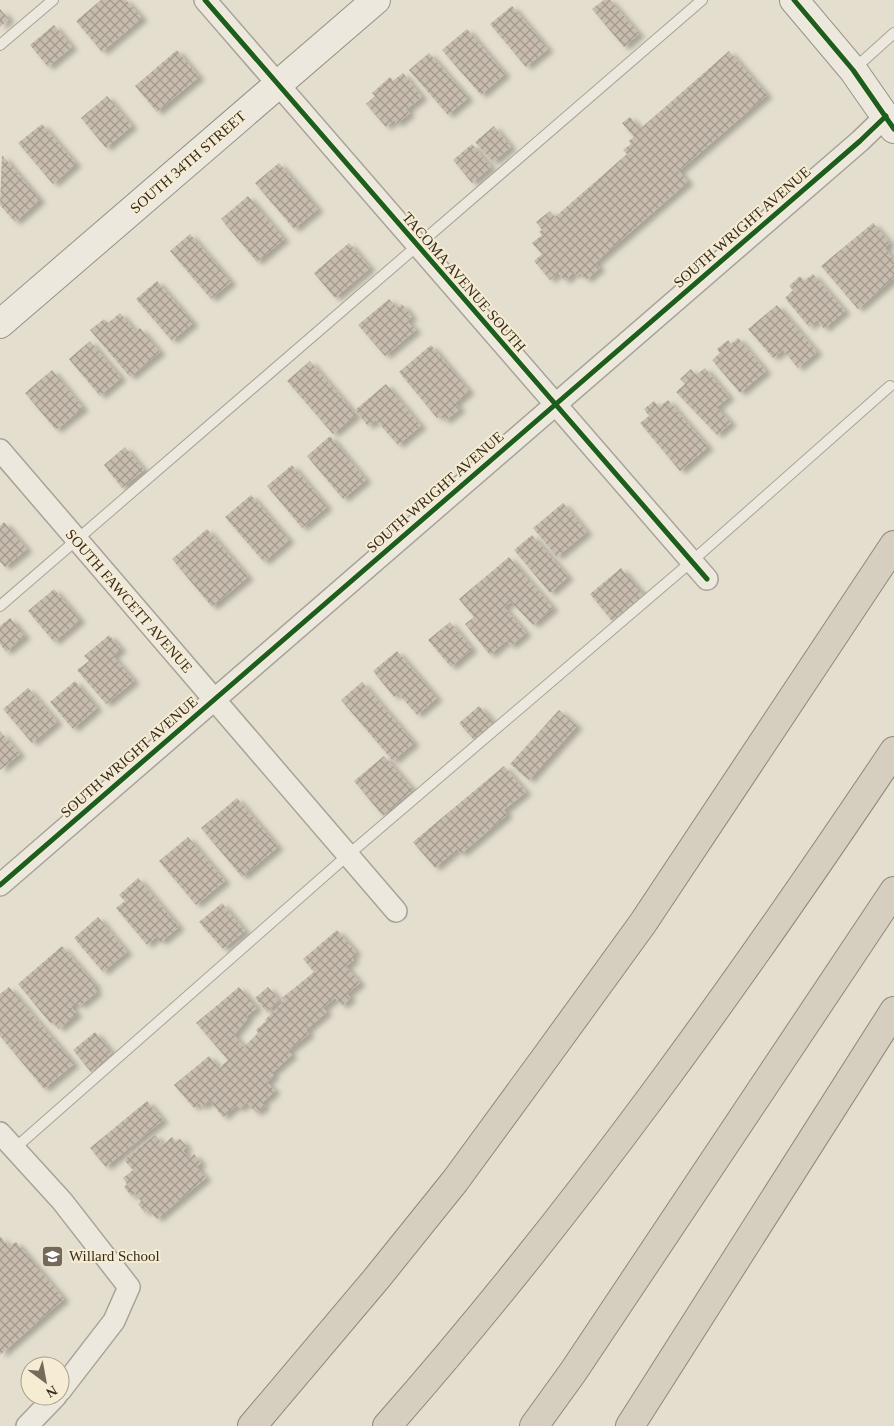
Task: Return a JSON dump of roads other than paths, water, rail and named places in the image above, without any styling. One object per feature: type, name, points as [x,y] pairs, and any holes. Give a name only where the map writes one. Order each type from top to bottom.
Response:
[{"type":"highway","points":[[252,1426],[455,1182],[534,1074],[643,923],[894,544]]},
{"type":"highway","points":[[387,1426],[463,1339],[645,1107],[785,913],[894,751]]},
{"type":"highway","points":[[534,1426],[573,1372],[894,891]]},
{"type":"highway","points":[[629,1426],[894,1011]]},
{"type":"highway","points":[[408,1426],[463,1339]]},
{"type":"street","name":"TACOMA AVENUE SOUTH","points":[[205,0],[554,406],[706,579]]},
{"type":"street","name":"SOUTH 34TH STREET","points":[[0,324],[376,0]]},
{"type":"street","points":[[794,0],[853,70],[890,123]]},
{"type":"street","name":"SOUTH WRIGHT AVENUE","points":[[0,885],[554,406],[890,123]]},
{"type":"street","name":"SOUTH FAWCETT AVENUE","points":[[0,450],[396,911]]},
{"type":"street","points":[[0,1133],[77,1220],[129,1287],[114,1321],[70,1378]]},
{"type":"street","points":[[28,1426],[47,1406]]},
{"type":"lane","points":[[0,46],[53,0]]},
{"type":"lane","points":[[0,606],[702,0]]},
{"type":"lane","points":[[853,70],[894,33]]},
{"type":"lane","points":[[14,1149],[348,856],[691,562],[890,386]]},
{"type":"place","name":"Willard School","points":[[53,1256]]}]
